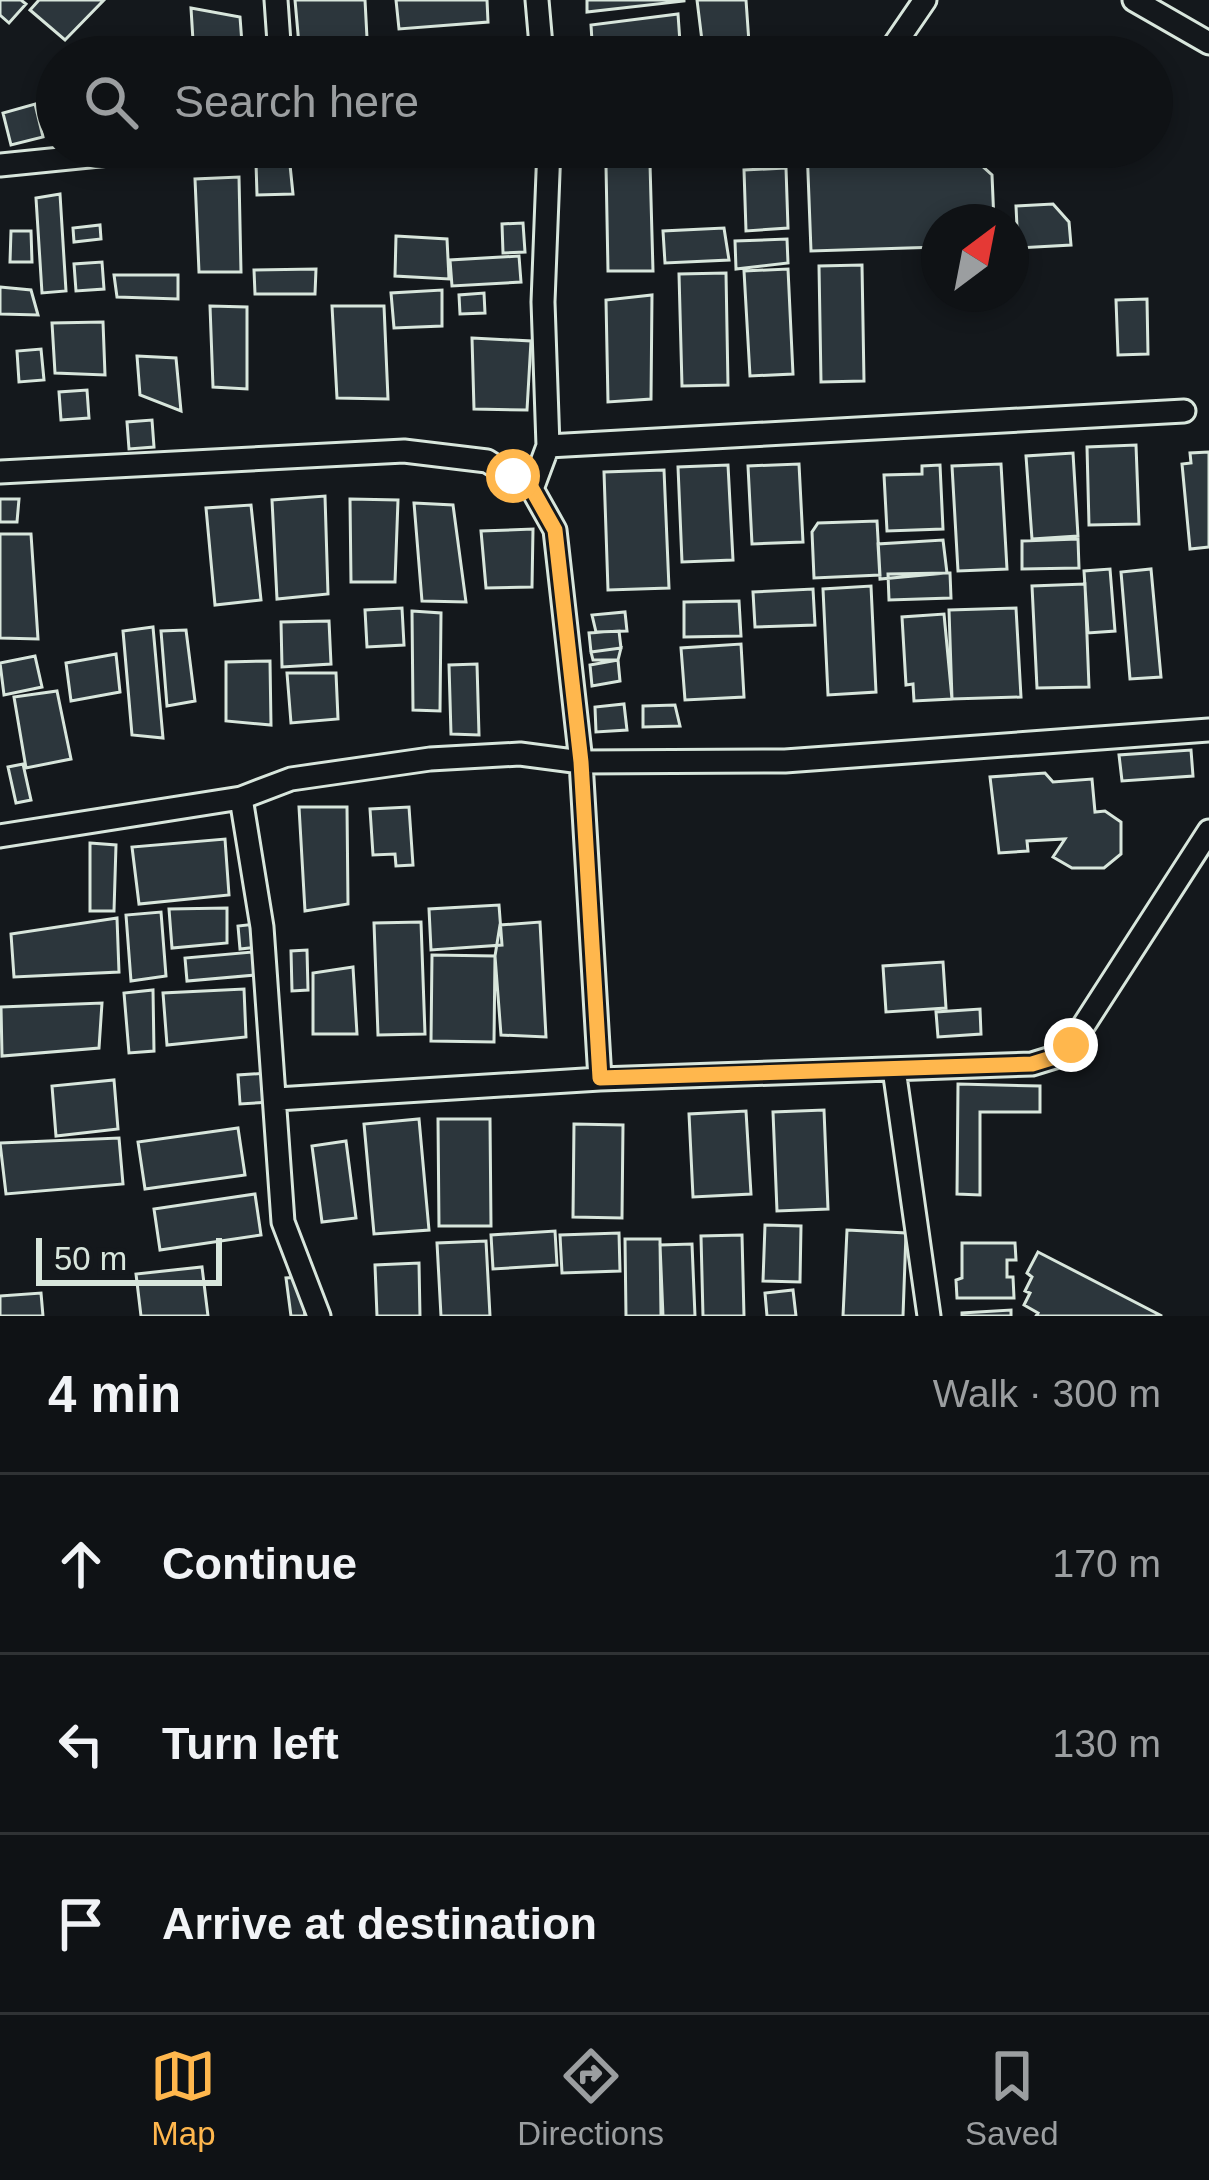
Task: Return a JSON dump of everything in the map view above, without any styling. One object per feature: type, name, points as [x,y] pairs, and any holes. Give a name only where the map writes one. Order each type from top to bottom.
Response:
[{"type":"street","points":[[276,0],[279,36]]},
{"type":"street","points":[[537,0],[540,36]]},
{"type":"street","points":[[900,36],[925,0]]},
{"type":"street","points":[[1134,0],[1209,43]]},
{"type":"street","points":[[0,165],[36,161]]},
{"type":"street","points":[[532,489],[548,446],[543,302],[547,168]]},
{"type":"street","points":[[548,446],[1184,411]]},
{"type":"street","points":[[0,472],[404,451],[487,461],[532,489],[555,530],[581,762],[600,1078]]},
{"type":"street","points":[[0,836],[241,797],[291,779],[430,759],[520,754],[581,762],[785,761],[1209,730]]},
{"type":"street","points":[[241,797],[262,927],[283,1222],[319,1316]]},
{"type":"street","points":[[277,1099],[600,1078],[1032,1064],[1058,1056],[1071,1045],[1209,831]]},
{"type":"street","points":[[894,1069],[929,1316]]},
{"type":"building","points":[[0,0],[26,4],[9,23],[0,15]]},
{"type":"building","points":[[39,0],[104,0],[69,36],[60,36],[30,10]]},
{"type":"building","points":[[295,0],[365,0],[367,36],[298,36]]},
{"type":"building","points":[[396,0],[487,0],[488,22],[399,29]]},
{"type":"building","points":[[587,0],[684,0],[684,1],[587,12]]},
{"type":"building","points":[[697,0],[746,0],[749,36],[701,36]]},
{"type":"building","points":[[191,8],[240,17],[241,36],[193,36]]},
{"type":"building","points":[[678,14],[680,36],[592,36],[591,25]]},
{"type":"building","points":[[35,104],[36,139],[11,145],[3,113]]},
{"type":"building","points":[[256,168],[290,168],[293,194],[257,195]]},
{"type":"building","points":[[606,168],[650,168],[653,271],[608,271]]},
{"type":"building","points":[[786,168],[788,228],[746,231],[744,170]]},
{"type":"building","points":[[808,168],[984,168],[992,175],[993,204],[921,204],[921,248],[811,251]]},
{"type":"building","points":[[239,177],[241,272],[199,272],[195,179]]},
{"type":"building","points":[[60,194],[66,291],[42,293],[36,198]]},
{"type":"building","points":[[1053,204],[1069,222],[1071,245],[1029,247],[1029,205]]},
{"type":"building","points":[[523,223],[525,252],[503,253],[502,224]]},
{"type":"building","points":[[100,225],[101,239],[74,242],[73,228]]},
{"type":"building","points":[[724,228],[729,260],[665,263],[663,231]]},
{"type":"building","points":[[11,231],[31,231],[32,262],[10,262]]},
{"type":"building","points":[[396,236],[447,239],[449,279],[395,276]]},
{"type":"building","points":[[787,239],[788,263],[736,269],[735,241]]},
{"type":"building","points":[[519,256],[521,282],[452,286],[450,260]]},
{"type":"building","points":[[102,262],[104,289],[76,291],[74,264]]},
{"type":"building","points":[[862,265],[864,381],[821,382],[819,266]]},
{"type":"building","points":[[316,269],[315,294],[255,294],[254,270]]},
{"type":"building","points":[[788,269],[793,374],[750,376],[744,271]]},
{"type":"building","points":[[726,273],[728,385],[682,386],[679,274]]},
{"type":"building","points":[[114,275],[178,275],[178,299],[117,297]]},
{"type":"building","points":[[0,287],[31,290],[38,315],[0,314]]},
{"type":"building","points":[[442,290],[442,326],[394,328],[391,293]]},
{"type":"building","points":[[484,293],[485,313],[460,314],[459,295]]},
{"type":"building","points":[[652,295],[651,399],[608,402],[606,300]]},
{"type":"building","points":[[1147,299],[1148,354],[1118,355],[1116,300]]},
{"type":"building","points":[[210,306],[247,307],[247,389],[213,387]]},
{"type":"building","points":[[332,306],[384,306],[388,399],[337,398]]},
{"type":"building","points":[[103,322],[105,375],[55,373],[52,323]]},
{"type":"building","points":[[472,338],[531,341],[527,410],[474,409]]},
{"type":"building","points":[[41,349],[44,380],[19,382],[17,351]]},
{"type":"building","points":[[137,356],[176,358],[181,411],[140,395]]},
{"type":"building","points":[[87,390],[89,418],[61,420],[59,392]]},
{"type":"building","points":[[152,420],[154,447],[129,449],[127,422]]},
{"type":"building","points":[[1136,445],[1139,524],[1089,525],[1087,447]]},
{"type":"building","points":[[1209,452],[1209,547],[1190,549],[1182,464],[1191,463],[1190,453]]},
{"type":"building","points":[[1073,453],[1078,536],[1032,539],[1026,456]]},
{"type":"building","points":[[799,464],[803,542],[752,544],[748,466]]},
{"type":"building","points":[[1001,464],[1007,569],[958,571],[952,466]]},
{"type":"building","points":[[728,465],[733,560],[682,562],[678,467]]},
{"type":"building","points":[[940,465],[943,529],[887,531],[884,475],[922,474],[922,466]]},
{"type":"building","points":[[664,470],[669,588],[608,590],[604,472]]},
{"type":"building","points":[[325,496],[328,594],[277,599],[272,500]]},
{"type":"building","points":[[0,499],[19,499],[17,522],[0,522]]},
{"type":"building","points":[[350,499],[398,500],[395,582],[351,582]]},
{"type":"building","points":[[414,503],[453,505],[466,602],[422,601]]},
{"type":"building","points":[[251,505],[261,600],[215,605],[206,508]]},
{"type":"building","points":[[877,521],[880,575],[814,578],[812,532],[818,523]]},
{"type":"building","points":[[533,529],[532,587],[486,588],[481,531]]},
{"type":"building","points":[[0,534],[31,534],[38,639],[0,638]]},
{"type":"building","points":[[1078,539],[1079,568],[1022,569],[1022,541]]},
{"type":"building","points":[[943,540],[947,573],[880,579],[878,544]]},
{"type":"building","points":[[1110,569],[1115,631],[1088,633],[1084,571]]},
{"type":"building","points":[[1151,569],[1161,677],[1130,679],[1121,572]]},
{"type":"building","points":[[950,573],[951,598],[889,600],[888,574]]},
{"type":"building","points":[[1085,584],[1089,687],[1037,688],[1032,586]]},
{"type":"building","points":[[871,586],[876,692],[828,695],[823,589]]},
{"type":"building","points":[[813,589],[815,625],[755,627],[753,592]]},
{"type":"building","points":[[739,601],[741,636],[684,637],[684,602]]},
{"type":"building","points":[[402,608],[404,645],[367,647],[365,610]]},
{"type":"building","points":[[1016,608],[1021,697],[952,699],[949,610]]},
{"type":"building","points":[[412,611],[441,613],[440,711],[413,710]]},
{"type":"building","points":[[625,612],[627,631],[596,632],[592,615]]},
{"type":"building","points":[[944,614],[952,699],[914,701],[913,684],[906,685],[902,617]]},
{"type":"building","points":[[329,621],[331,664],[282,667],[281,622]]},
{"type":"building","points":[[153,627],[163,738],[132,735],[123,631]]},
{"type":"building","points":[[186,630],[195,701],[167,706],[161,631]]},
{"type":"building","points":[[619,631],[621,648],[591,652],[589,633]]},
{"type":"building","points":[[741,644],[744,697],[685,700],[681,648]]},
{"type":"building","points":[[621,648],[618,660],[593,660],[591,652]]},
{"type":"building","points":[[116,654],[120,692],[71,701],[66,663]]},
{"type":"building","points":[[35,656],[42,687],[4,695],[0,663]]},
{"type":"building","points":[[618,660],[620,681],[592,686],[590,665]]},
{"type":"building","points":[[270,661],[271,725],[226,721],[226,662]]},
{"type":"building","points":[[477,664],[479,735],[451,734],[449,665]]},
{"type":"building","points":[[287,673],[336,673],[338,719],[291,723]]},
{"type":"building","points":[[57,691],[71,759],[26,768],[14,697]]},
{"type":"building","points":[[624,704],[627,730],[596,732],[595,707]]},
{"type":"building","points":[[675,705],[680,726],[643,727],[643,706]]},
{"type":"building","points":[[1191,750],[1193,776],[1122,781],[1119,755]]},
{"type":"building","points":[[23,764],[31,800],[16,803],[8,767]]},
{"type":"building","points":[[1045,773],[1053,782],[1092,779],[1095,812],[1105,811],[1121,822],[1121,854],[1104,868],[1072,868],[1053,857],[1065,839],[1027,841],[1028,851],[999,853],[990,777]]},
{"type":"building","points":[[299,807],[347,807],[348,904],[305,911]]},
{"type":"building","points":[[409,807],[413,865],[396,866],[395,854],[373,855],[370,809]]},
{"type":"building","points":[[225,839],[229,895],[139,904],[132,847]]},
{"type":"building","points":[[90,843],[116,845],[114,911],[90,911]]},
{"type":"building","points":[[499,905],[502,945],[431,950],[429,909]]},
{"type":"building","points":[[227,908],[227,943],[172,948],[169,909]]},
{"type":"building","points":[[161,912],[166,976],[131,981],[126,915]]},
{"type":"building","points":[[117,918],[119,972],[14,977],[11,934]]},
{"type":"building","points":[[421,922],[425,1034],[378,1035],[374,923]]},
{"type":"building","points":[[540,922],[546,1037],[501,1035],[495,956],[500,925]]},
{"type":"building","points":[[256,924],[258,947],[240,949],[238,926]]},
{"type":"building","points":[[307,950],[308,990],[292,991],[291,951]]},
{"type":"building","points":[[252,952],[255,975],[187,981],[185,958]]},
{"type":"building","points":[[432,955],[495,956],[494,1042],[431,1041]]},
{"type":"building","points":[[943,962],[946,1008],[886,1012],[883,966]]},
{"type":"building","points":[[353,967],[357,1034],[313,1034],[313,973]]},
{"type":"building","points":[[244,989],[246,1037],[167,1045],[163,993]]},
{"type":"building","points":[[153,990],[154,1051],[129,1053],[124,993]]},
{"type":"building","points":[[102,1003],[99,1048],[2,1056],[1,1007]]},
{"type":"building","points":[[980,1009],[981,1034],[938,1037],[936,1012]]},
{"type":"building","points":[[268,1073],[271,1102],[240,1104],[238,1075]]},
{"type":"building","points":[[114,1080],[118,1129],[56,1136],[52,1086]]},
{"type":"building","points":[[958,1084],[1040,1086],[1040,1112],[980,1112],[980,1195],[957,1194]]},
{"type":"building","points":[[824,1110],[828,1209],[777,1211],[773,1112]]},
{"type":"building","points":[[746,1111],[751,1194],[693,1197],[689,1114]]},
{"type":"building","points":[[419,1119],[429,1230],[374,1234],[364,1124]]},
{"type":"building","points":[[438,1119],[490,1119],[491,1226],[439,1226]]},
{"type":"building","points":[[574,1124],[623,1125],[622,1218],[573,1217]]},
{"type":"building","points":[[238,1128],[245,1175],[145,1189],[138,1142]]},
{"type":"building","points":[[119,1138],[123,1184],[6,1194],[0,1143]]},
{"type":"building","points":[[346,1141],[356,1218],[322,1222],[312,1146]]},
{"type":"building","points":[[255,1194],[261,1235],[160,1250],[154,1209]]},
{"type":"building","points":[[765,1225],[801,1226],[800,1282],[763,1281]]},
{"type":"building","points":[[847,1230],[906,1233],[903,1316],[843,1316]]},
{"type":"building","points":[[555,1231],[557,1265],[493,1269],[491,1235]]},
{"type":"building","points":[[619,1233],[620,1271],[562,1273],[560,1235]]},
{"type":"building","points":[[742,1235],[744,1316],[703,1316],[701,1236]]},
{"type":"building","points":[[625,1239],[660,1239],[661,1316],[626,1316]]},
{"type":"building","points":[[486,1241],[490,1316],[441,1316],[437,1243]]},
{"type":"building","points":[[962,1243],[1015,1243],[1016,1260],[1007,1260],[1014,1298],[957,1298]]},
{"type":"building","points":[[692,1244],[695,1316],[663,1316],[660,1245]]},
{"type":"building","points":[[1038,1252],[1162,1316],[1036,1316],[1024,1305],[1032,1277],[1027,1273]]},
{"type":"building","points":[[419,1263],[420,1316],[377,1316],[375,1265]]},
{"type":"building","points":[[202,1267],[208,1316],[141,1316],[136,1274]]},
{"type":"building","points":[[301,1277],[305,1316],[291,1316],[286,1278]]},
{"type":"building","points":[[793,1290],[796,1316],[767,1316],[765,1293]]},
{"type":"building","points":[[41,1293],[43,1316],[0,1316],[0,1296]]},
{"type":"building","points":[[1011,1310],[1011,1316],[962,1316],[962,1313]]},
{"type":"route","points":[[513,476],[532,489],[555,530],[581,762],[600,1078],[1032,1064],[1058,1056],[1071,1045]]}]
